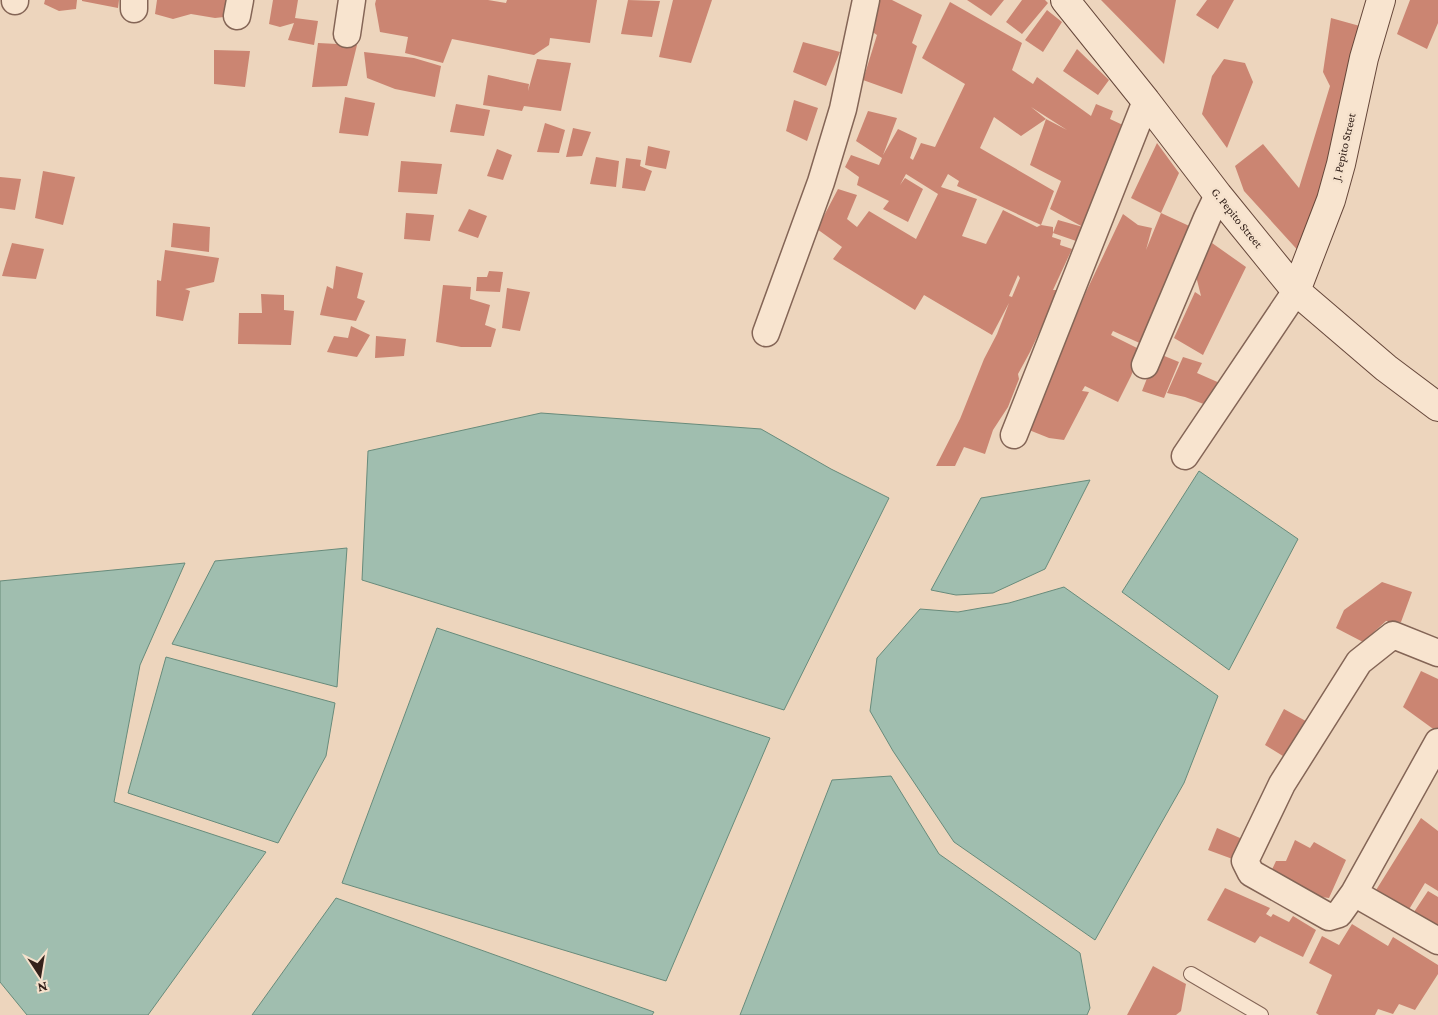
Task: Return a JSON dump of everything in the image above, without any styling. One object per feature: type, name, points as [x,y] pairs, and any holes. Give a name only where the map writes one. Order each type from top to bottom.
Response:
[{"type":"street","points":[[347,34],[352,0]]},
{"type":"street","points":[[766,333],[821,182],[843,109],[866,0]]},
{"type":"street","name":"G. Pepito Street","points":[[1065,0],[1146,101],[1218,196],[1296,291],[1386,368],[1438,407]]},
{"type":"street","name":"J. Pepito Street","points":[[1296,291],[1333,192],[1364,58],[1381,0]]},
{"type":"street","points":[[1014,435],[1146,101]]},
{"type":"street","points":[[1145,365],[1218,196]]},
{"type":"street","points":[[1185,456],[1296,291]]},
{"type":"street","points":[[1438,653],[1393,635],[1359,662],[1282,784],[1245,861],[1246,866],[1251,873],[1329,917],[1339,914],[1354,893],[1438,742]]},
{"type":"street","points":[[1354,893],[1438,941]]},
{"type":"lane","points":[[1191,974],[1261,1015]]},
{"type":"shaded area","points":[[541,413],[761,429],[831,469],[889,498],[784,710],[362,580],[368,451]]},
{"type":"shaded area","points":[[1199,471],[1298,539],[1229,670],[1122,592]]},
{"type":"shaded area","points":[[1090,480],[1045,569],[993,593],[956,595],[931,590],[981,498]]},
{"type":"shaded area","points":[[347,548],[337,687],[172,644],[215,561]]},
{"type":"shaded area","points":[[185,563],[140,665],[114,802],[266,852],[148,1015],[27,1015],[0,982],[0,581]]},
{"type":"shaded area","points":[[1064,587],[1218,696],[1184,783],[1095,940],[954,842],[893,751],[870,711],[877,658],[920,609],[958,612],[1009,603]]},
{"type":"shaded area","points":[[437,628],[770,738],[666,981],[342,883]]},
{"type":"shaded area","points":[[166,657],[335,703],[326,756],[278,843],[128,793]]},
{"type":"shaded area","points":[[891,776],[939,854],[1080,953],[1090,1008],[1087,1015],[740,1015],[832,780]]},
{"type":"shaded area","points":[[336,898],[654,1012],[652,1015],[252,1015]]},
{"type":"building","points":[[45,0],[77,0],[76,9],[59,11],[44,4]]},
{"type":"building","points":[[82,0],[119,0],[118,8]]},
{"type":"building","points":[[157,0],[235,0],[233,16],[215,18],[191,14],[173,19],[155,14]]},
{"type":"building","points":[[273,0],[298,0],[295,18],[318,21],[314,45],[288,40],[294,23],[280,27],[269,24]]},
{"type":"building","points":[[376,0],[488,0],[506,3],[507,0],[597,0],[590,43],[550,38],[549,45],[534,55],[452,39],[443,63],[405,53],[408,37],[380,32]]},
{"type":"building","points":[[628,0],[660,1],[652,37],[621,34]]},
{"type":"building","points":[[673,0],[712,0],[691,63],[659,57]]},
{"type":"building","points":[[877,0],[892,0],[922,15],[912,43],[917,46],[902,94],[863,80],[877,35],[868,29]]},
{"type":"building","points":[[967,0],[1004,0],[991,16]]},
{"type":"building","points":[[1022,0],[1045,0],[1048,3],[1022,34],[1006,22]]},
{"type":"building","points":[[1101,0],[1176,0],[1164,64]]},
{"type":"building","points":[[1207,0],[1234,0],[1218,29],[1196,15]]},
{"type":"building","points":[[1410,0],[1438,0],[1438,23],[1427,49],[1397,34]]},
{"type":"building","points":[[950,2],[1022,43],[1012,70],[1033,84],[1037,77],[1091,116],[1096,104],[1113,111],[1110,119],[1125,126],[1083,227],[1050,209],[1061,181],[1030,165],[1046,119],[1021,136],[994,117],[980,148],[1054,191],[1041,225],[1053,227],[1052,237],[1061,240],[1060,245],[1072,249],[1053,290],[1059,290],[1018,374],[1019,379],[1008,407],[993,430],[985,454],[964,447],[955,466],[936,466],[960,419],[1009,303],[992,335],[924,295],[915,310],[833,259],[842,247],[817,229],[838,189],[857,195],[847,219],[857,227],[869,211],[916,239],[938,194],[906,174],[900,185],[905,178],[923,189],[908,222],[883,209],[889,201],[857,185],[859,177],[845,167],[851,155],[879,165],[882,158],[856,141],[868,111],[897,118],[883,155],[898,129],[917,138],[910,158],[913,160],[921,143],[935,147],[965,84],[922,58]],"holes":[[[1031,107],[1067,130],[1046,119]],[[948,174],[959,181],[957,186],[1041,225],[1037,227],[1003,210],[986,244],[962,236],[977,199],[941,187]],[[1018,275],[1020,278],[1012,297],[1009,296]]]},
{"type":"building","points":[[1047,10],[1062,22],[1043,52],[1025,40]]},
{"type":"building","points":[[1331,18],[1367,28],[1303,256],[1244,191],[1235,166],[1263,144],[1299,188],[1330,86],[1323,72]]},
{"type":"building","points":[[803,42],[840,52],[826,86],[793,72]]},
{"type":"building","points":[[318,43],[357,45],[347,86],[312,87]]},
{"type":"building","points":[[1077,49],[1109,80],[1098,95],[1063,71]]},
{"type":"building","points":[[214,50],[250,51],[245,87],[214,84]]},
{"type":"building","points":[[364,52],[414,58],[441,66],[435,97],[395,89],[367,78]]},
{"type":"building","points":[[537,59],[571,63],[561,111],[524,106],[522,111],[483,105],[488,75],[529,84],[528,91]]},
{"type":"building","points":[[1224,59],[1245,63],[1253,82],[1227,148],[1202,114],[1212,76]]},
{"type":"building","points":[[345,97],[375,103],[368,136],[339,133]]},
{"type":"building","points":[[794,100],[818,108],[807,141],[786,131]]},
{"type":"building","points":[[456,104],[490,110],[484,136],[450,132]]},
{"type":"building","points":[[545,123],[565,130],[559,153],[537,152]]},
{"type":"building","points":[[573,128],[591,132],[582,156],[566,157]]},
{"type":"building","points":[[1157,143],[1179,173],[1161,213],[1131,198]]},
{"type":"building","points":[[648,146],[670,151],[666,169],[645,165]]},
{"type":"building","points":[[497,149],[512,155],[503,180],[487,176]]},
{"type":"building","points":[[596,157],[619,161],[616,187],[590,184]]},
{"type":"building","points":[[626,158],[641,160],[640,166],[652,171],[645,191],[622,188]]},
{"type":"building","points":[[401,161],[442,164],[437,194],[398,192]]},
{"type":"building","points":[[43,171],[75,177],[63,225],[35,218]]},
{"type":"building","points":[[0,177],[21,179],[15,210],[0,208]]},
{"type":"building","points":[[469,209],[487,216],[478,238],[458,231]]},
{"type":"building","points":[[406,213],[434,215],[430,241],[404,239]]},
{"type":"building","points":[[1161,213],[1198,230],[1144,345],[1113,331],[1111,335],[1141,350],[1118,402],[1085,386],[1082,391],[1089,392],[1064,440],[1049,438],[1029,430],[1086,292],[1123,214],[1138,225],[1152,228],[1146,250]]},
{"type":"building","points":[[1058,220],[1083,227],[1079,242],[1053,233]]},
{"type":"building","points":[[173,223],[210,227],[209,252],[171,247]]},
{"type":"building","points":[[12,243],[44,249],[36,279],[2,276]]},
{"type":"building","points":[[1212,243],[1246,267],[1203,355],[1174,338],[1195,292],[1201,296],[1196,276]]},
{"type":"building","points":[[165,250],[219,258],[214,282],[185,289],[190,291],[183,321],[156,316],[157,280],[161,281]]},
{"type":"building","points":[[336,266],[363,273],[357,298],[365,301],[356,321],[320,315],[327,286],[333,289]]},
{"type":"building","points":[[489,271],[503,272],[500,292],[476,291],[477,277],[487,277]]},
{"type":"building","points":[[443,285],[471,287],[470,299],[490,305],[485,325],[496,329],[491,347],[461,347],[436,342]]},
{"type":"building","points":[[507,288],[530,292],[520,331],[502,328]]},
{"type":"building","points":[[261,294],[284,295],[284,310],[294,311],[291,345],[238,344],[239,313],[262,313]]},
{"type":"building","points":[[351,326],[370,335],[357,357],[327,352],[334,336],[348,338]]},
{"type":"building","points":[[376,336],[406,339],[404,356],[375,358]]},
{"type":"building","points":[[1157,353],[1179,362],[1164,398],[1142,391]]},
{"type":"building","points":[[1183,357],[1202,363],[1197,373],[1222,384],[1209,406],[1185,397],[1167,393]]},
{"type":"building","points":[[1382,582],[1412,592],[1401,622],[1386,621],[1363,642],[1336,628],[1344,610]]},
{"type":"building","points":[[1421,671],[1438,679],[1438,729],[1436,731],[1403,707]]},
{"type":"building","points":[[1284,709],[1313,725],[1291,761],[1265,745]]},
{"type":"building","points":[[1421,818],[1438,831],[1438,891],[1425,883],[1405,916],[1373,895]]},
{"type":"building","points":[[1217,828],[1247,841],[1238,861],[1208,850]]},
{"type":"building","points":[[1295,840],[1310,848],[1314,842],[1346,860],[1329,898],[1297,894],[1268,878],[1276,861],[1286,861]]},
{"type":"building","points":[[1225,888],[1270,908],[1266,914],[1271,917],[1273,914],[1289,922],[1293,916],[1316,930],[1303,957],[1260,936],[1255,943],[1207,920]]},
{"type":"building","points":[[1428,891],[1438,897],[1438,936],[1410,918]]},
{"type":"building","points":[[1352,924],[1388,946],[1393,937],[1438,965],[1438,974],[1415,1010],[1399,1004],[1393,1014],[1378,1009],[1375,1015],[1319,1015],[1316,1013],[1332,975],[1309,963],[1322,936],[1339,945]]},
{"type":"building","points":[[1153,966],[1186,984],[1181,1011],[1176,1015],[1127,1015]]}]
